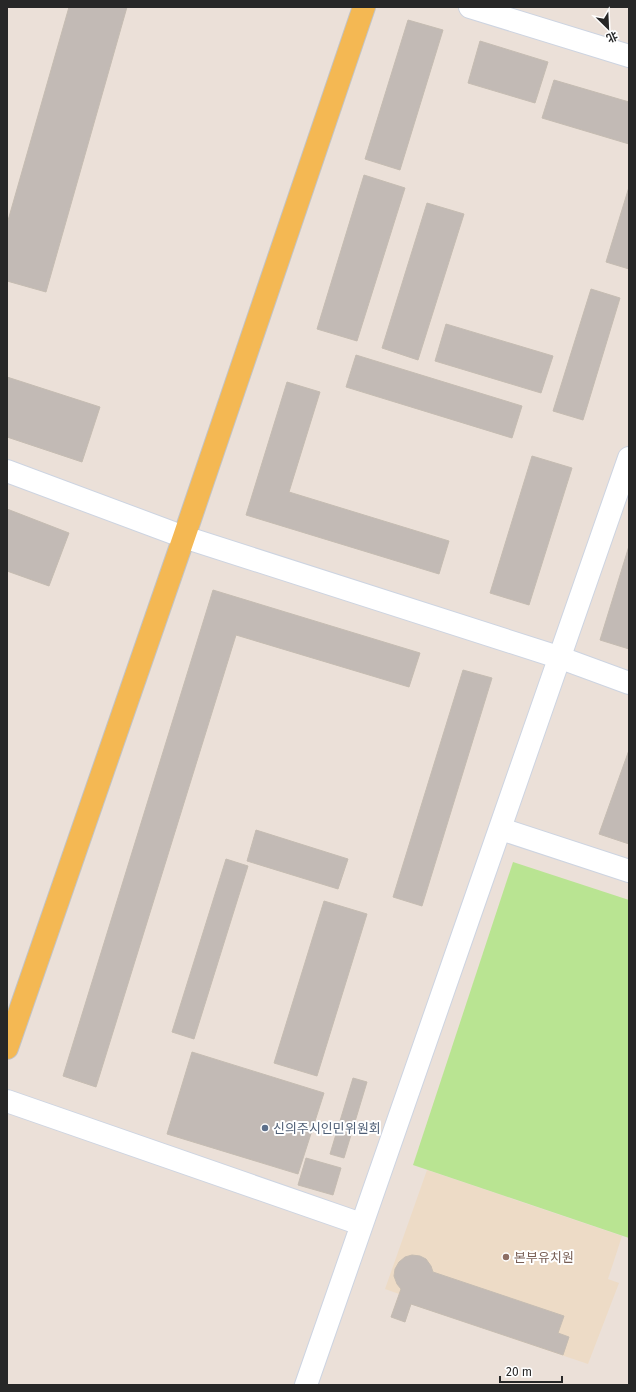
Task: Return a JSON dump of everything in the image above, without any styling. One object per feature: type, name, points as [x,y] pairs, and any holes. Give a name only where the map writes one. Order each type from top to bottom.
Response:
[{"type":"main road","points":[[7,1048],[184,537],[364,7]]},
{"type":"street","points":[[470,7],[629,56]]},
{"type":"street","points":[[306,1385],[360,1224],[501,829],[629,458]]},
{"type":"street","points":[[7,471],[184,537],[561,658],[629,683]]},
{"type":"street","points":[[501,829],[629,872]]},
{"type":"street","points":[[7,1101],[360,1224]]},
{"type":"shaded area","name":"본부유치원","points":[[427,1170],[622,1236],[608,1279],[619,1283],[588,1364],[411,1304],[405,1322],[391,1317],[399,1294],[385,1289]]},
{"type":"green space","points":[[513,862],[629,900],[629,1238],[413,1165]]},
{"type":"building","points":[[69,7],[127,7],[46,292],[7,281],[7,224]]},
{"type":"building","points":[[408,20],[443,30],[400,170],[365,159]]},
{"type":"building","points":[[480,41],[548,62],[535,103],[468,83]]},
{"type":"building","points":[[554,80],[629,102],[629,144],[542,118]]},
{"type":"building","points":[[364,175],[405,188],[357,341],[317,329]]},
{"type":"building","points":[[629,187],[629,269],[606,262]]},
{"type":"building","points":[[427,203],[464,214],[418,360],[382,348]]},
{"type":"building","points":[[591,289],[620,298],[583,420],[553,411]]},
{"type":"building","points":[[446,324],[553,356],[541,393],[435,361]]},
{"type":"building","points":[[356,355],[522,406],[512,438],[346,387]]},
{"type":"building","points":[[7,377],[100,407],[82,462],[7,437]]},
{"type":"building","points":[[287,382],[320,392],[289,492],[449,541],[439,574],[246,515]]},
{"type":"building","points":[[532,456],[572,468],[529,605],[490,593]]},
{"type":"building","points":[[7,509],[69,533],[49,586],[7,571]]},
{"type":"building","points":[[629,546],[629,649],[600,640]]},
{"type":"building","points":[[213,590],[420,653],[409,687],[236,635],[96,1087],[63,1076]]},
{"type":"building","points":[[463,670],[492,678],[422,906],[393,897]]},
{"type":"building","points":[[629,750],[629,844],[599,834]]},
{"type":"building","points":[[256,830],[348,859],[338,889],[247,861]]},
{"type":"building","points":[[226,859],[248,866],[194,1039],[172,1032]]},
{"type":"building","points":[[324,901],[367,914],[317,1076],[274,1063]]},
{"type":"building","points":[[192,1052],[324,1093],[298,1174],[167,1134]]},
{"type":"building","points":[[353,1078],[367,1082],[344,1158],[330,1154]]},
{"type":"building","points":[[306,1158],[341,1168],[333,1195],[298,1185]]},
{"type":"building","points":[[412,1255],[420,1256],[426,1259],[433,1272],[564,1316],[558,1333],[569,1337],[563,1355],[411,1304],[405,1322],[391,1317],[401,1289],[394,1276],[395,1269],[399,1262],[405,1257]]},
{"type":"place","name":"신의주시인민위원회","points":[[265,1128]]},
{"type":"place","name":"본부유치원","points":[[506,1257]]}]
